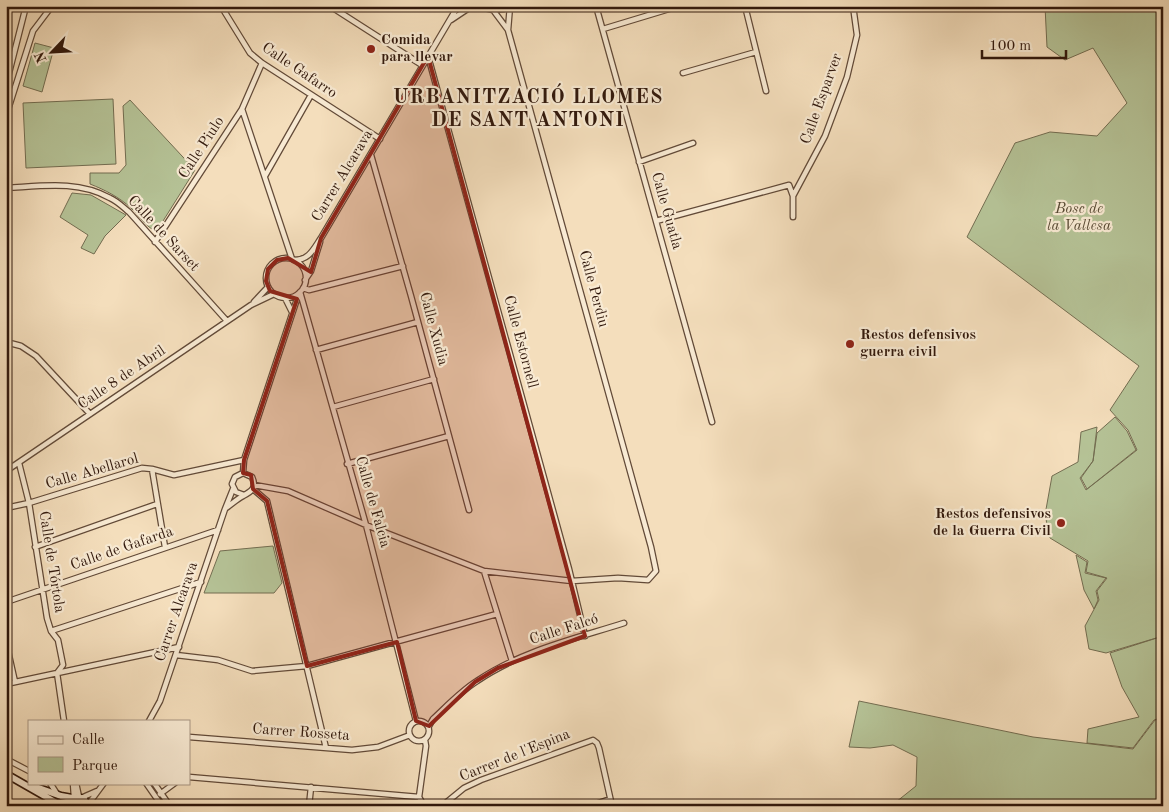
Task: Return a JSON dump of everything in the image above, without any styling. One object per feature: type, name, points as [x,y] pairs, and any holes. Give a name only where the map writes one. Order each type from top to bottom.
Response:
[{"type":"main road","points":[[6,774],[62,806]]},
{"type":"main road","points":[[14,778],[28,784]]},
{"type":"main road","points":[[29,784],[57,795],[77,798],[88,806]]},
{"type":"main road","points":[[67,806],[77,798]]},
{"type":"street","points":[[6,94],[7,81],[26,6]]},
{"type":"street","points":[[6,116],[33,31],[52,6]]},
{"type":"street","name":"Calle Gafarro","points":[[221,6],[250,54],[380,140]]},
{"type":"street","points":[[330,6],[422,65]]},
{"type":"street","name":"Carrer Alcarava","points":[[293,259],[302,260],[308,257],[321,238],[458,6]]},
{"type":"street","name":"Carrer Alcarava","points":[[448,22],[472,6]]},
{"type":"street","points":[[477,6],[493,10],[508,6]]},
{"type":"street","name":"Calle Perdiu","points":[[508,6],[508,30],[656,571],[648,580],[618,578],[572,582]]},
{"type":"street","name":"Calle Guatla","points":[[596,6],[712,422]]},
{"type":"street","points":[[602,29],[679,6]]},
{"type":"street","points":[[745,6],[766,91]]},
{"type":"street","name":"Calle Esparver","points":[[793,196],[825,136],[847,77],[857,35],[853,6]]},
{"type":"street","name":"Calle Perdiu","points":[[493,10],[508,30]]},
{"type":"street","points":[[684,73],[756,52]]},
{"type":"street","name":"Calle Estornell","points":[[428,56],[572,582],[585,636]]},
{"type":"street","name":"Calle Piulo","points":[[155,242],[242,109],[262,63]]},
{"type":"street","points":[[265,176],[312,95]]},
{"type":"street","points":[[242,109],[293,259],[303,268],[305,280],[292,313],[244,460],[243,473]]},
{"type":"street","points":[[639,162],[693,143]]},
{"type":"street","name":"Calle Xudia","points":[[371,155],[469,510]]},
{"type":"street","name":"Calle de Sarset","points":[[6,188],[60,185],[84,187],[111,198],[129,212],[227,322]]},
{"type":"street","points":[[656,221],[789,185],[793,196],[793,217]]},
{"type":"street","name":"Carrer Alcarava","points":[[305,280],[311,272],[321,238]]},
{"type":"street","points":[[293,259],[283,258],[272,263],[266,275],[268,287],[274,294],[286,298],[301,291],[403,266]]},
{"type":"street","name":"Calle 8 de Abril","points":[[6,471],[227,322],[251,304],[268,287]]},
{"type":"street","name":"Calle de Falcia","points":[[301,291],[347,464],[366,525],[416,721]]},
{"type":"street","name":"Calle 8 de Abril","points":[[251,304],[274,294]]},
{"type":"street","points":[[286,298],[292,313]]},
{"type":"street","points":[[316,350],[418,322]]},
{"type":"street","points":[[6,342],[21,346],[36,356],[90,414]]},
{"type":"street","points":[[332,408],[434,379]]},
{"type":"street","points":[[347,464],[449,436]]},
{"type":"street","name":"Calle Abellarol","points":[[6,508],[29,504],[142,468],[174,475],[244,460]]},
{"type":"street","name":"Calle de Tórtola","points":[[19,462],[29,504],[47,618],[58,640],[64,665],[57,673],[64,720]]},
{"type":"street","points":[[152,469],[165,547]]},
{"type":"street","points":[[244,495],[238,494],[233,489],[233,480],[237,475],[243,473],[252,477],[254,487],[267,501],[326,748]]},
{"type":"street","points":[[254,487],[288,491],[366,525],[484,571],[572,582]]},
{"type":"street","points":[[225,509],[248,494],[254,487]]},
{"type":"street","name":"Carrer Alcarava","points":[[150,720],[160,701],[233,489]]},
{"type":"street","points":[[35,547],[157,504]]},
{"type":"street","name":"Calle de Gafarda","points":[[6,602],[218,530]]},
{"type":"street","points":[[424,806],[419,797],[426,746],[425,740],[433,719],[475,682],[512,661],[484,571]]},
{"type":"street","points":[[52,631],[200,582]]},
{"type":"street","points":[[176,655],[218,660],[252,671],[306,666],[497,614]]},
{"type":"street","name":"Calle Falcó","points":[[512,661],[624,623]]},
{"type":"street","points":[[6,642],[15,682]]},
{"type":"street","points":[[6,684],[179,647]]},
{"type":"street","points":[[425,740],[417,741],[410,735],[410,727],[416,721],[425,722],[429,726]]},
{"type":"street","name":"Carrer Rosseta","points":[[190,738],[352,750],[378,747],[410,735]]},
{"type":"street","name":"Carrer de l'Espina","points":[[442,806],[464,788],[481,780],[593,740],[599,748],[612,806]]},
{"type":"street","points":[[6,759],[28,770]]},
{"type":"street","points":[[190,777],[419,797]]},
{"type":"street","points":[[51,784],[57,795]]},
{"type":"street","points":[[75,784],[77,798],[98,790]]},
{"type":"street","points":[[88,806],[103,784]]},
{"type":"street","points":[[147,784],[162,806]]},
{"type":"street","points":[[155,784],[170,806]]},
{"type":"street","points":[[156,796],[174,784]]},
{"type":"street","points":[[310,806],[311,787]]},
{"type":"street","points":[[590,806],[610,799]]},
{"type":"highlighted area","points":[[428,56],[585,636],[498,668],[475,682],[429,726],[416,721],[397,642],[307,666],[267,501],[253,489],[251,475],[243,473],[244,460],[297,299],[270,291],[266,281],[268,269],[277,260],[288,258],[311,272],[321,238]]},
{"type":"green space","name":"Bosc de la Vallesa","points":[[1045,6],[1163,6],[1163,636],[1106,653],[1089,649],[1085,626],[1099,600],[1097,591],[1107,578],[1086,572],[1088,561],[1050,538],[1045,515],[1052,476],[1078,462],[1081,432],[1097,427],[1093,461],[1080,478],[1086,490],[1137,450],[1128,430],[1110,410],[1139,366],[967,237],[1015,143],[1050,132],[1097,136],[1127,103],[1093,48],[1065,60],[1047,47]]},
{"type":"green space","points":[[35,43],[54,48],[42,92],[23,86]]},
{"type":"green space","points":[[113,99],[116,164],[26,168],[23,103]]},
{"type":"green space","points":[[130,100],[195,170],[158,229],[154,230],[122,200],[90,184],[90,173],[119,173],[126,165],[123,106]]},
{"type":"green space","points":[[72,193],[91,195],[126,215],[105,236],[94,254],[81,248],[88,235],[60,217]]},
{"type":"green space","points":[[1115,417],[1127,431],[1136,450],[1087,489],[1081,478],[1093,461],[1097,433]]},
{"type":"green space","points":[[273,546],[282,583],[274,593],[204,593],[220,551]]},
{"type":"green space","points":[[1076,555],[1087,562],[1085,573],[1106,578],[1096,591],[1098,600],[1094,609],[1084,590]]},
{"type":"green space","points":[[1163,636],[1163,717],[1154,720],[1133,748],[1087,743],[1088,729],[1139,717],[1122,687],[1110,653]]},
{"type":"green space","points":[[859,701],[1033,737],[1133,749],[1155,720],[1163,718],[1163,806],[900,806],[896,802],[916,786],[917,757],[893,745],[870,748],[849,747]]},
{"type":"place","name":"Comida para llevar","points":[[371,49]]},
{"type":"place","name":"Restos defensivos guerra civil","points":[[850,344]]},
{"type":"place","name":"Restos defensivos de la Guerra Civil","points":[[1061,523]]},
{"type":"district","name":"URBANITZACIÓ LLOMES DE SANT ANTONI","points":[[528,110]]}]
